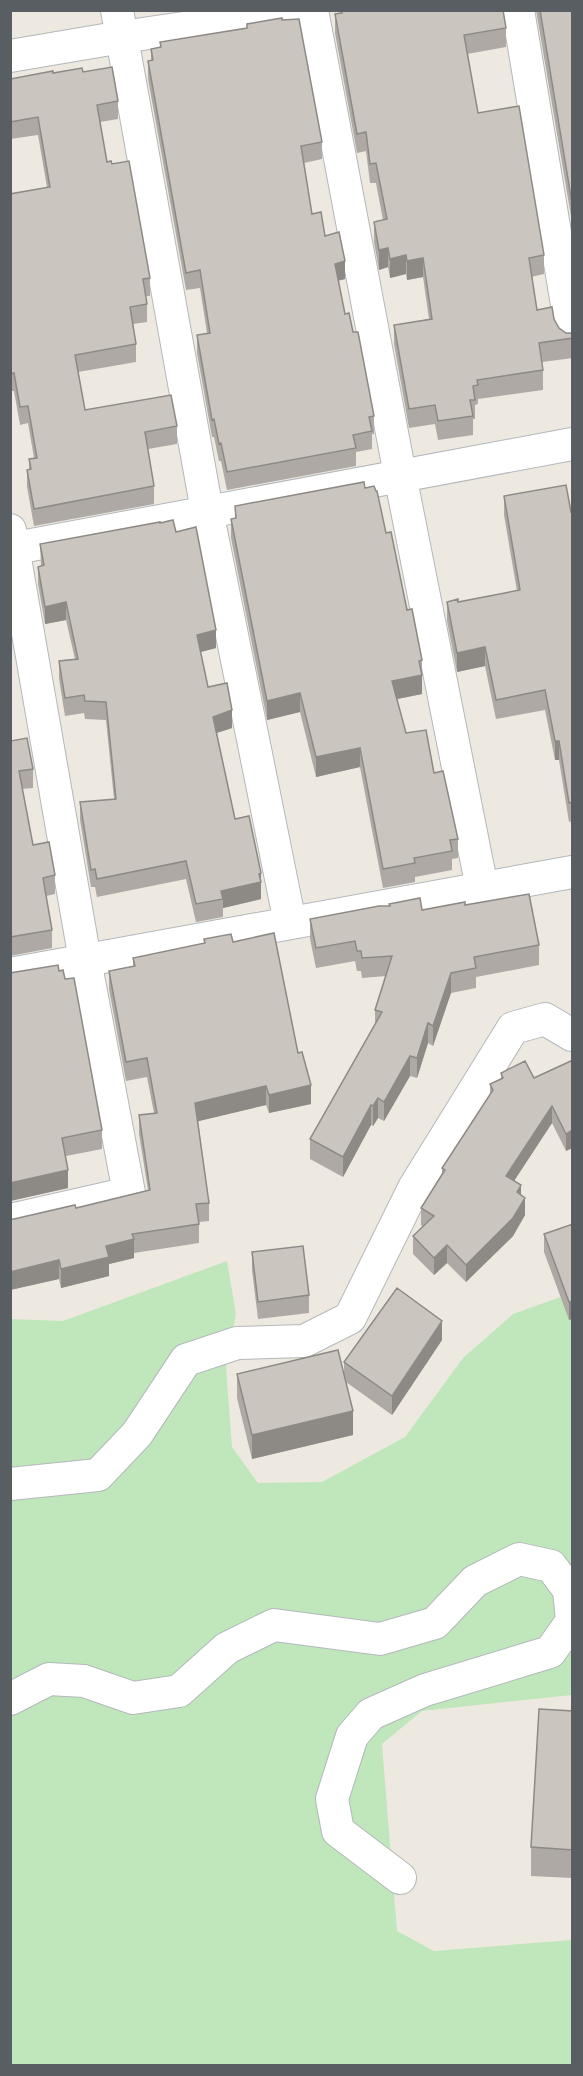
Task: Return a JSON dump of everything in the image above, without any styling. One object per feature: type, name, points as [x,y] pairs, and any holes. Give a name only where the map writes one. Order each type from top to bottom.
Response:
[{"type":"street","points":[[10,56],[120,24],[306,10]]},
{"type":"street","points":[[312,10],[400,475],[482,888]]},
{"type":"street","points":[[518,10],[573,335]]},
{"type":"street","points":[[120,24],[207,511],[290,923]]},
{"type":"street","points":[[10,1220],[129,1192],[85,960],[12,542],[207,511],[573,444]]},
{"type":"street","points":[[10,974],[573,872]]},
{"type":"street","points":[[10,1484],[98,1475],[136,1434],[186,1360],[237,1343],[304,1341],[350,1318],[414,1188],[513,1028],[545,1019],[573,1035]]},
{"type":"street","points":[[10,1699],[49,1678],[84,1681],[133,1698],[179,1691],[227,1648],[274,1625],[380,1639],[435,1623],[475,1581],[519,1559],[551,1566],[569,1590],[572,1621],[550,1652],[425,1690],[371,1713],[352,1736],[332,1799],[339,1831],[400,1878]]},
{"type":"green space","points":[[227,1261],[236,1314],[226,1366],[232,1447],[258,1483],[322,1482],[405,1437],[463,1358],[513,1314],[572,1293],[572,1695],[422,1711],[382,1744],[397,1931],[434,1951],[572,1940],[572,2065],[11,2066],[11,1319],[63,1321]]},
{"type":"building","points":[[341,10],[503,10],[506,28],[464,35],[478,113],[519,106],[544,255],[529,258],[537,310],[552,307],[554,319],[559,328],[566,333],[573,333],[573,338],[539,343],[543,370],[477,380],[478,385],[473,386],[475,400],[470,400],[473,416],[438,421],[435,405],[409,409],[394,325],[432,319],[423,258],[407,261],[406,255],[390,259],[388,248],[379,250],[374,222],[387,219],[376,163],[370,164],[366,132],[357,134],[335,14],[342,13]]},
{"type":"building","points":[[540,10],[573,10],[573,209]]},
{"type":"building","points":[[282,18],[282,20],[299,19],[322,142],[301,146],[312,214],[321,212],[325,236],[339,232],[345,261],[335,264],[345,314],[349,313],[353,332],[358,332],[374,416],[369,417],[372,431],[353,435],[356,448],[227,472],[221,443],[219,444],[214,419],[212,420],[197,335],[210,333],[200,270],[186,273],[148,61],[153,60],[151,49],[161,47],[160,42],[247,28],[247,24]]},
{"type":"building","points":[[112,67],[118,101],[97,105],[107,162],[111,161],[112,164],[129,161],[150,278],[143,279],[147,304],[130,307],[136,344],[75,355],[85,410],[171,395],[177,426],[145,432],[154,486],[34,509],[27,470],[31,469],[29,459],[37,458],[28,406],[20,407],[14,373],[10,374],[10,194],[50,187],[38,117],[10,122],[10,79],[53,71],[53,73],[82,68],[83,72]]},
{"type":"building","points":[[364,482],[365,488],[374,486],[377,491],[386,533],[391,532],[407,610],[412,609],[422,660],[419,661],[422,675],[392,681],[406,733],[426,730],[434,773],[443,771],[458,839],[450,840],[452,851],[414,858],[415,863],[383,869],[360,748],[316,757],[300,693],[267,701],[231,519],[236,518],[235,506]]},
{"type":"building","points":[[566,485],[571,512],[573,511],[573,802],[569,803],[559,741],[555,741],[545,690],[496,700],[485,647],[457,653],[447,602],[520,590],[504,496]]},
{"type":"building","points":[[173,520],[176,532],[196,527],[216,630],[197,635],[208,687],[227,683],[232,710],[213,717],[235,819],[249,816],[261,873],[259,874],[261,882],[221,891],[223,899],[196,904],[186,861],[97,879],[95,869],[91,870],[80,802],[116,799],[106,702],[85,701],[84,695],[65,698],[59,661],[78,659],[66,602],[45,607],[38,567],[44,565],[40,544]]},
{"type":"building","points":[[10,738],[11,741],[27,738],[33,769],[19,771],[33,845],[49,842],[55,875],[43,878],[52,930],[10,937]]},
{"type":"building","points":[[529,894],[539,945],[474,957],[476,968],[451,973],[433,1026],[428,1023],[417,1058],[410,1056],[384,1102],[378,1098],[373,1106],[371,1105],[343,1157],[310,1139],[382,1012],[375,1010],[392,956],[362,958],[361,951],[357,951],[355,941],[316,948],[310,919],[390,906],[389,904],[420,898],[422,910]]},
{"type":"building","points":[[274,933],[298,1053],[302,1052],[311,1085],[269,1095],[266,1086],[195,1103],[209,1203],[196,1204],[199,1224],[132,1234],[134,1239],[106,1246],[109,1257],[61,1269],[59,1260],[10,1272],[10,1219],[75,1205],[76,1208],[150,1190],[139,1115],[157,1113],[147,1058],[126,1062],[109,971],[135,966],[133,958],[205,943],[204,939],[231,934],[233,942]]},
{"type":"building","points":[[58,965],[59,971],[63,970],[65,979],[74,978],[102,1130],[62,1138],[68,1170],[10,1183],[10,973]]},
{"type":"building","points":[[573,1060],[573,1130],[566,1134],[552,1106],[506,1176],[521,1185],[517,1192],[525,1198],[513,1218],[466,1265],[447,1245],[434,1258],[413,1236],[434,1216],[421,1208],[445,1170],[442,1168],[493,1090],[490,1084],[503,1078],[501,1073],[525,1061],[534,1078]]},
{"type":"building","points":[[573,1224],[573,1301],[569,1302],[544,1234]]},
{"type":"building","points":[[303,1246],[309,1295],[258,1302],[252,1252]]},
{"type":"building","points":[[397,1288],[442,1321],[392,1396],[344,1362]]},
{"type":"building","points":[[338,1350],[353,1411],[252,1435],[237,1374]]},
{"type":"building","points":[[539,1709],[573,1711],[573,1850],[531,1847]]}]
